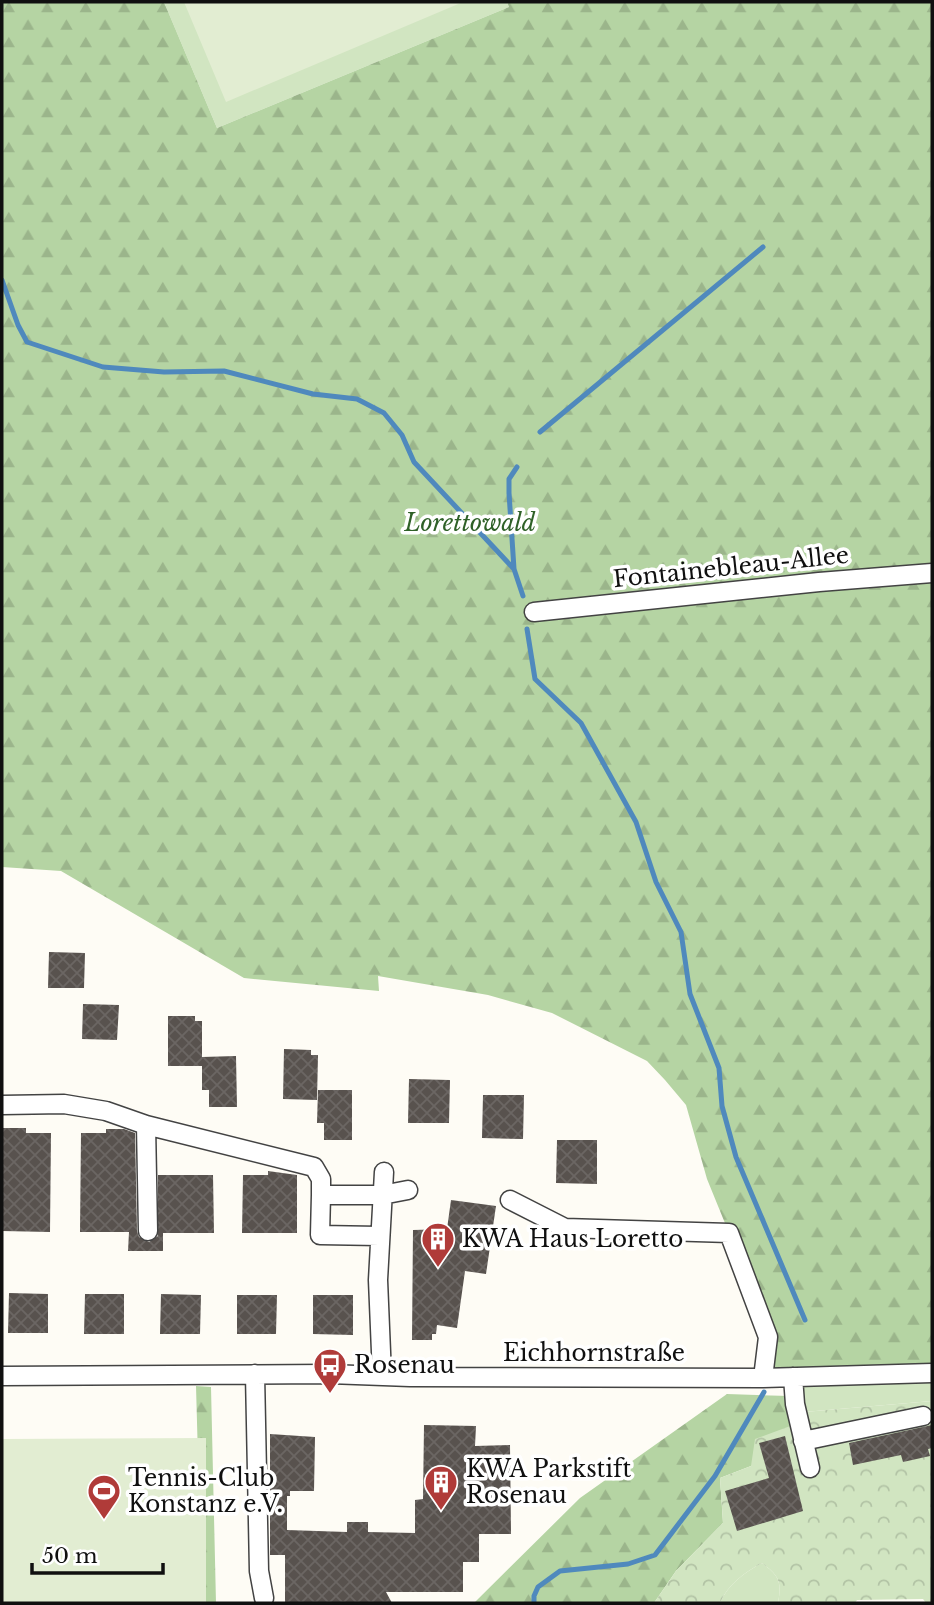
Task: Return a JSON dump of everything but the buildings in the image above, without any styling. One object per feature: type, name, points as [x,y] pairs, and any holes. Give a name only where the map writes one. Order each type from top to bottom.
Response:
[{"type":"street","name":"Fontainebleau-Allee","points":[[534,612],[932,573]]},
{"type":"street","points":[[2,1105],[64,1104],[106,1111],[146,1125],[314,1167],[321,1179],[320,1235],[379,1236]]},
{"type":"street","points":[[146,1125],[148,1231]]},
{"type":"street","points":[[382,1376],[377,1280],[384,1172]]},
{"type":"street","points":[[321,1195],[382,1195],[408,1190]]},
{"type":"street","points":[[510,1200],[565,1228],[729,1233],[768,1337],[763,1378]]},
{"type":"street","name":"Eichhornstraße","points":[[2,1376],[255,1374],[763,1378],[932,1373]]},
{"type":"street","points":[[255,1374],[259,1571],[264,1598]]},
{"type":"street","points":[[793,1377],[795,1404],[810,1468]]},
{"type":"street","points":[[803,1441],[923,1416]]},
{"type":"green space","name":"Lorettowald","points":[[2,2],[164,2],[217,128],[509,7],[507,2],[932,2],[932,1373],[763,1378],[767,1349],[729,1233],[707,1179],[686,1105],[647,1061],[552,1013],[488,995],[378,976],[379,991],[244,978],[61,871],[2,867]]},
{"type":"green space","points":[[164,2],[507,2],[509,7],[217,128]]},
{"type":"green space","points":[[184,2],[463,2],[226,102]]},
{"type":"green space","points":[[932,1373],[932,1401],[804,1412],[798,1377]]},
{"type":"green space","points":[[196,1386],[211,1387],[216,1603],[202,1603]]},
{"type":"green space","points":[[727,1394],[789,1396],[793,1426],[751,1466],[720,1478],[723,1523],[676,1571],[654,1603],[474,1603],[580,1498]]},
{"type":"green space","points":[[932,1401],[932,1603],[926,1603],[923,1599],[857,1600],[855,1603],[778,1603],[778,1580],[762,1563],[737,1580],[720,1603],[654,1603],[676,1571],[723,1523],[720,1478],[751,1466],[755,1439],[793,1425],[804,1412]]},
{"type":"green space","name":"Tennis-Club Konstanz e.V.","points":[[206,1438],[206,1603],[3,1603],[2,1439]]},
{"type":"green space","points":[[762,1563],[778,1580],[778,1603],[720,1603],[737,1580]]},
{"type":"waterway","points":[[540,432],[763,247]]},
{"type":"waterway","points":[[2,280],[27,342],[103,367],[164,372],[224,371],[313,394],[357,399],[384,413],[402,435],[414,462],[514,569]]},
{"type":"waterway","points":[[517,467],[509,479],[509,493],[514,569],[523,596]]},
{"type":"waterway","points":[[527,629],[535,679],[581,723],[636,822],[656,882],[681,932],[690,994],[719,1068],[722,1106],[736,1157],[805,1320]]},
{"type":"waterway","points":[[534,1603],[538,1587],[560,1571],[628,1564],[655,1555],[715,1476],[764,1392]]},
{"type":"place","name":"KWA Haus Loretto","points":[[438,1269]]},
{"type":"place","name":"Rosenau","points":[[330,1395]]},
{"type":"place","name":"KWA Parkstift Rosenau","points":[[441,1512]]},
{"type":"place","name":"Tennis-Club Konstanz e.V.","points":[[104,1521]]}]
